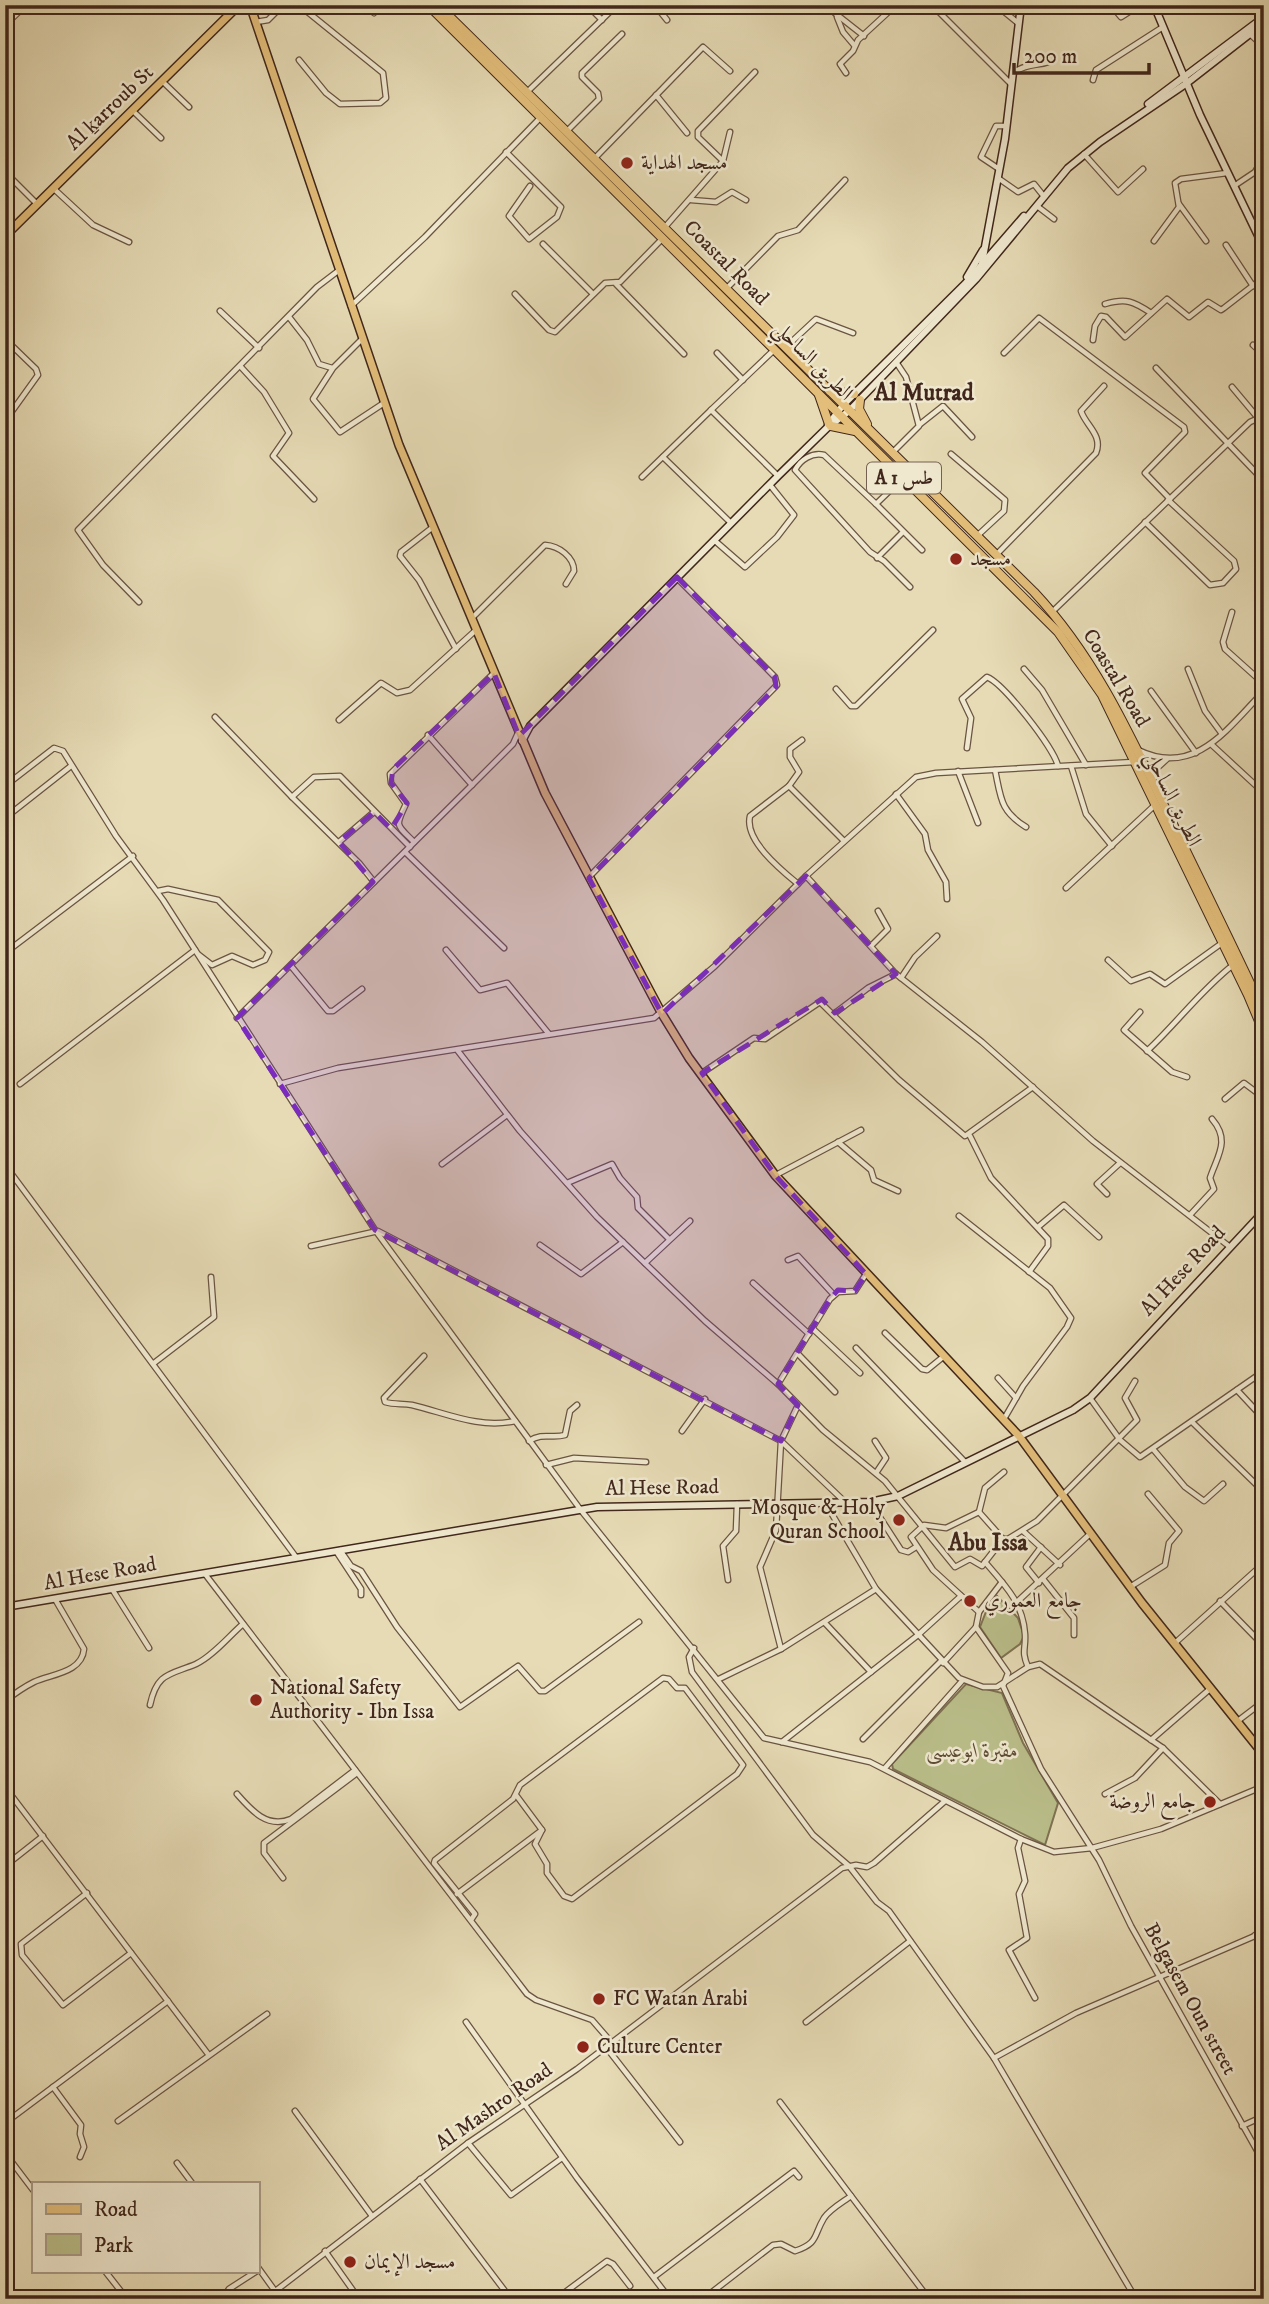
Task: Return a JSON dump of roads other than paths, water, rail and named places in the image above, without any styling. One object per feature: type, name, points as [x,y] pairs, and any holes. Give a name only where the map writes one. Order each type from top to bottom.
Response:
[{"type":"highway","name":"الطريق الساحلي","points":[[428,5],[663,237],[781,348],[818,393],[843,411],[857,432],[1058,632],[1096,684],[1234,965],[1264,1033]]},
{"type":"highway","name":"Coastal Road","points":[[438,5],[665,227],[781,348],[829,391],[843,411],[892,453],[1052,612],[1093,665],[1138,750],[1264,1013]]},
{"type":"highway","points":[[829,391],[857,397],[859,410],[871,433]]},
{"type":"highway","points":[[818,393],[829,426],[857,432]]},
{"type":"main road","name":"Al ḵarroub St","points":[[5,236],[239,5]]},
{"type":"main road","points":[[250,5],[384,403],[433,527],[522,742],[589,878],[662,1014],[775,1175],[1019,1436],[1129,1587],[1239,1720],[1264,1755]]},
{"type":"street","points":[[5,25],[26,5]]},
{"type":"street","points":[[256,22],[268,20],[283,5]]},
{"type":"street","points":[[299,5],[347,47],[379,68],[386,82],[386,98],[380,103],[340,104],[326,93],[299,60]]},
{"type":"street","points":[[365,5],[374,13]]},
{"type":"street","points":[[587,5],[602,20]]},
{"type":"street","points":[[526,93],[617,5]]},
{"type":"street","points":[[655,5],[667,20]]},
{"type":"street","points":[[845,73],[840,64],[896,5]]},
{"type":"street","points":[[932,5],[1010,84]]},
{"type":"street","points":[[996,5],[1018,23]]},
{"type":"street","points":[[983,267],[1006,126],[1021,5]]},
{"type":"street","points":[[1111,5],[1121,17],[1140,5]]},
{"type":"street","points":[[1168,5],[1156,9],[1163,27],[1227,173],[1263,246]]},
{"type":"street","points":[[831,10],[842,32],[855,46]]},
{"type":"street","points":[[836,16],[855,26],[864,36]]},
{"type":"street","points":[[1186,81],[1264,17]]},
{"type":"street","points":[[522,742],[530,726],[983,267],[1065,166],[1264,23]]},
{"type":"street","points":[[1093,80],[1096,70],[1163,27]]},
{"type":"street","points":[[566,131],[599,99],[598,93],[582,77],[582,73],[622,34]]},
{"type":"street","points":[[1250,34],[1264,47]]},
{"type":"street","points":[[595,159],[703,47],[708,48],[730,71]]},
{"type":"street","points":[[1012,73],[1029,63],[1040,65],[1052,61]]},
{"type":"street","points":[[723,162],[698,137],[698,131],[755,72]]},
{"type":"street","points":[[162,81],[189,107]]},
{"type":"street","points":[[656,95],[687,133]]},
{"type":"street","points":[[132,110],[161,138]]},
{"type":"street","points":[[351,306],[425,237],[541,117]]},
{"type":"street","points":[[999,169],[981,157],[996,126],[1006,126]]},
{"type":"street","points":[[665,227],[723,162],[730,132]]},
{"type":"street","points":[[857,397],[896,362],[1084,154],[1099,141]]},
{"type":"street","points":[[506,152],[561,207],[558,217],[529,239],[509,216],[530,186]]},
{"type":"street","points":[[1084,154],[1118,192],[1143,169]]},
{"type":"street","points":[[1234,187],[1255,172],[1264,156]]},
{"type":"street","points":[[5,172],[37,204]]},
{"type":"street","points":[[1206,241],[1179,204],[1174,186],[1178,180],[1227,173]]},
{"type":"street","points":[[998,178],[1018,192],[1034,184],[1042,194]]},
{"type":"street","points":[[726,289],[781,234],[793,234],[798,230],[845,180]]},
{"type":"street","points":[[52,187],[93,225],[130,242]]},
{"type":"street","points":[[691,200],[716,202],[732,192],[746,200]]},
{"type":"street","points":[[1154,241],[1179,204]]},
{"type":"street","points":[[1037,206],[1054,219]]},
{"type":"street","points":[[615,284],[663,237]]},
{"type":"street","points":[[543,244],[593,294]]},
{"type":"street","points":[[1226,245],[1253,286]]},
{"type":"street","points":[[965,284],[984,248]]},
{"type":"street","points":[[139,602],[103,565],[78,530],[317,287],[338,271]]},
{"type":"street","points":[[1093,340],[1095,326],[1101,316],[1106,317],[1125,337],[1168,299],[1189,317],[1208,302],[1220,310],[1264,277]]},
{"type":"street","points":[[516,294],[555,332],[605,283],[615,284],[684,354]]},
{"type":"street","points":[[1105,304],[1123,299],[1133,301],[1151,313]]},
{"type":"street","points":[[220,311],[259,348]]},
{"type":"street","points":[[289,317],[307,340],[319,364],[326,369],[332,368]]},
{"type":"street","points":[[642,477],[743,380],[816,318],[853,333]]},
{"type":"street","points":[[1004,353],[1039,318],[1184,427],[1185,432],[1145,473],[1234,561],[1236,569],[1223,583],[1210,585],[1145,522]]},
{"type":"street","points":[[363,338],[332,368],[313,398],[340,432],[384,403]]},
{"type":"street","points":[[5,339],[38,375],[5,421]]},
{"type":"street","points":[[1253,345],[1264,355]]},
{"type":"street","points":[[717,354],[743,380]]},
{"type":"street","points":[[896,362],[906,377],[919,426]]},
{"type":"street","points":[[241,367],[264,392],[289,435],[273,456],[314,499]]},
{"type":"street","points":[[1156,368],[1263,480]]},
{"type":"street","points":[[996,555],[1096,453],[1097,438],[1081,411],[1104,386]]},
{"type":"street","points":[[1231,387],[1264,425]]},
{"type":"street","points":[[892,453],[943,406],[972,437]]},
{"type":"street","points":[[711,410],[778,476]]},
{"type":"street","points":[[1052,612],[1250,422],[1258,418]]},
{"type":"street","points":[[910,587],[877,558],[796,475],[795,468],[816,453],[824,455],[922,550]]},
{"type":"street","points":[[951,454],[1005,500],[1004,510],[977,536]]},
{"type":"street","points":[[663,457],[731,523]]},
{"type":"street","points":[[876,504],[903,478]]},
{"type":"street","points":[[714,540],[745,567],[777,537],[794,514],[769,484]]},
{"type":"street","points":[[433,527],[401,552],[400,556],[416,575],[456,649]]},
{"type":"street","points":[[877,558],[903,532]]},
{"type":"street","points":[[471,618],[545,545],[558,548],[573,562],[574,571],[566,584]]},
{"type":"street","points":[[589,878],[700,768],[777,685],[775,677],[677,577]]},
{"type":"street","points":[[1232,612],[1223,642],[1226,649],[1264,684]]},
{"type":"street","points":[[339,720],[381,683],[397,693],[410,690],[476,630]]},
{"type":"street","points":[[836,689],[852,707],[856,706],[933,630]]},
{"type":"street","points":[[1188,668],[1209,719],[1222,734]]},
{"type":"street","points":[[1024,669],[1042,690],[1086,765]]},
{"type":"street","points":[[412,845],[398,825],[397,819],[406,804],[389,776],[494,673]]},
{"type":"street","points":[[967,748],[971,719],[962,699],[987,677],[1026,717],[1058,766]]},
{"type":"street","points":[[1151,691],[1196,753]]},
{"type":"street","points":[[1138,750],[1151,757],[1168,759],[1196,753],[1212,745],[1264,691]]},
{"type":"street","points":[[215,717],[339,842],[373,882]]},
{"type":"street","points":[[513,719],[523,726],[530,726]]},
{"type":"street","points":[[237,1018],[513,744],[518,733]]},
{"type":"street","points":[[428,735],[472,785]]},
{"type":"street","points":[[798,884],[766,856],[748,819],[789,786],[799,772],[790,757],[790,749],[802,740]]},
{"type":"street","points":[[1212,745],[1264,793]]},
{"type":"street","points":[[5,786],[54,748],[63,751],[116,836],[134,856],[158,891],[374,1230],[546,1465],[764,1738],[836,1752],[885,1768],[1020,1839],[1054,1852],[1092,1848],[1161,1829],[1264,1786]]},
{"type":"street","points":[[1154,784],[1155,770],[1168,759]]},
{"type":"street","points":[[279,1084],[338,1068],[621,1024],[662,1014],[895,794],[923,774],[1135,762]]},
{"type":"street","points":[[5,818],[71,766]]},
{"type":"street","points":[[1071,766],[1086,814],[1112,846]]},
{"type":"street","points":[[995,770],[1003,806],[1011,818],[1026,827]]},
{"type":"street","points":[[958,771],[978,823]]},
{"type":"street","points":[[292,797],[314,778],[336,775],[412,845]]},
{"type":"street","points":[[789,786],[844,841]]},
{"type":"street","points":[[895,794],[925,834],[928,850],[946,882],[947,899]]},
{"type":"street","points":[[1066,887],[1156,805]]},
{"type":"street","points":[[339,842],[374,812]]},
{"type":"street","points":[[405,852],[504,948]]},
{"type":"street","points":[[5,953],[134,856]]},
{"type":"street","points":[[806,876],[896,974],[1033,1087],[1119,1163],[1230,1247]]},
{"type":"street","points":[[158,891],[168,889],[191,897],[218,900],[269,952],[265,960],[253,965],[232,956],[212,965],[196,952]]},
{"type":"street","points":[[871,946],[888,929],[878,911]]},
{"type":"street","points":[[901,978],[937,936]]},
{"type":"street","points":[[1108,960],[1131,981],[1150,974],[1165,984],[1223,943]]},
{"type":"street","points":[[446,950],[480,990],[507,983],[550,1034]]},
{"type":"street","points":[[20,1084],[196,952]]},
{"type":"street","points":[[1147,1051],[1202,996],[1210,983],[1234,965]]},
{"type":"street","points":[[291,966],[328,1011],[333,1011],[362,989]]},
{"type":"street","points":[[835,1013],[868,988],[896,974]]},
{"type":"street","points":[[702,1073],[754,1038],[765,1039],[818,1002],[825,1003],[910,1090],[962,1134],[970,1136],[992,1178],[1048,1239],[1048,1246],[1029,1272]]},
{"type":"street","points":[[1140,1012],[1124,1030],[1172,1072],[1187,1077]]},
{"type":"street","points":[[458,1051],[566,1183],[622,1242],[705,1321],[778,1384],[823,1430],[876,1474],[924,1525],[955,1567],[970,1559],[981,1566],[1003,1539],[1023,1531],[1120,1440],[1137,1420],[1125,1398],[1135,1381]]},
{"type":"street","points":[[1225,1099],[1244,1083],[1264,1098]]},
{"type":"street","points":[[970,1136],[1033,1087]]},
{"type":"street","points":[[442,1164],[508,1115]]},
{"type":"street","points":[[1190,1215],[1214,1189],[1210,1178],[1222,1150],[1219,1128],[1212,1119]]},
{"type":"street","points":[[775,1175],[861,1130]]},
{"type":"street","points":[[838,1142],[871,1170],[874,1180],[898,1191]]},
{"type":"street","points":[[1107,1194],[1097,1184],[1119,1163]]},
{"type":"street","points":[[566,1183],[612,1164],[636,1197],[638,1208],[669,1239]]},
{"type":"street","points":[[5,1165],[296,1557]]},
{"type":"street","points":[[1038,1227],[1064,1205],[1099,1237]]},
{"type":"street","name":"Al Hese Road","points":[[7,1607],[580,1509],[737,1503],[826,1504],[870,1502],[898,1496],[1073,1410],[1090,1398],[1264,1211]]},
{"type":"street","points":[[959,1216],[1050,1288],[1071,1320],[1004,1419]]},
{"type":"street","points":[[1256,1219],[1264,1225]]},
{"type":"street","points":[[645,1263],[690,1222]]},
{"type":"street","points":[[311,1246],[374,1230],[705,1399],[781,1441],[845,1503]]},
{"type":"street","points":[[540,1245],[581,1274],[622,1242]]},
{"type":"street","points":[[788,1261],[797,1256],[834,1295]]},
{"type":"street","points":[[778,1384],[834,1295],[855,1291],[866,1274]]},
{"type":"street","points":[[154,1363],[214,1317],[211,1277]]},
{"type":"street","points":[[753,1283],[860,1373]]},
{"type":"street","points":[[885,1332],[922,1369],[927,1370],[943,1357]]},
{"type":"street","points":[[856,1348],[965,1462]]},
{"type":"street","points":[[797,1354],[835,1392]]},
{"type":"street","points":[[424,1356],[384,1398],[385,1402],[397,1406],[408,1404],[444,1415],[489,1423],[515,1421]]},
{"type":"street","points":[[1090,1398],[1120,1440],[1138,1457],[1264,1371]]},
{"type":"street","points":[[998,1378],[1016,1398]]},
{"type":"street","points":[[1237,1390],[1264,1419]]},
{"type":"street","points":[[682,1431],[705,1399]]},
{"type":"street","points":[[529,1441],[538,1435],[557,1438],[565,1435],[570,1411],[577,1405]]},
{"type":"street","points":[[781,1649],[760,1567],[776,1530],[775,1503],[781,1441],[798,1405]]},
{"type":"street","points":[[1192,1422],[1264,1492]]},
{"type":"street","points":[[875,1441],[887,1458],[876,1474]]},
{"type":"street","points":[[1153,1449],[1185,1487],[1204,1501],[1223,1484]]},
{"type":"street","points":[[546,1465],[574,1458],[646,1462]]},
{"type":"street","points":[[979,1512],[985,1488],[1004,1472]]},
{"type":"street","points":[[1258,1485],[1264,1477]]},
{"type":"street","points":[[1129,1587],[1165,1565],[1169,1543],[1179,1531],[1149,1494]]},
{"type":"street","points":[[870,1502],[901,1550],[908,1552],[916,1547]]},
{"type":"street","points":[[729,1580],[723,1546],[736,1531],[737,1503]]},
{"type":"street","points":[[826,1504],[876,1589],[962,1681],[983,1687],[1003,1686],[1028,1667],[1040,1664],[1163,1748],[1220,1804]]},
{"type":"street","points":[[924,1525],[946,1528],[979,1512]]},
{"type":"street","points":[[979,1512],[1003,1539]]},
{"type":"street","points":[[924,1525],[911,1537],[916,1547],[933,1570],[979,1612]]},
{"type":"street","points":[[1023,1531],[1060,1565]]},
{"type":"street","points":[[1018,1601],[1060,1565],[1091,1533]]},
{"type":"street","points":[[1041,1547],[1026,1567],[1074,1618],[1074,1635]]},
{"type":"street","points":[[338,1550],[361,1589],[361,1595]]},
{"type":"street","points":[[338,1550],[351,1566],[361,1571],[397,1627],[460,1707],[518,1666],[540,1691],[545,1691],[639,1622]]},
{"type":"street","points":[[985,1562],[1018,1601],[1025,1633],[1022,1650],[1028,1667]]},
{"type":"street","points":[[1175,1643],[1264,1563]]},
{"type":"street","points":[[205,1574],[527,1994],[536,2000],[592,2020],[612,2043]]},
{"type":"street","points":[[863,1740],[976,1627],[979,1612],[1002,1582]]},
{"type":"street","points":[[112,1589],[149,1648]]},
{"type":"street","points":[[719,1679],[781,1649],[876,1589]]},
{"type":"street","points":[[781,1742],[918,1634],[961,1596]]},
{"type":"street","points":[[5,1597],[7,1607]]},
{"type":"street","points":[[5,1701],[36,1681],[63,1673],[82,1657],[84,1649],[55,1599]]},
{"type":"street","points":[[1220,1601],[1260,1642]]},
{"type":"street","points":[[825,1622],[871,1672]]},
{"type":"street","points":[[150,1705],[160,1680],[177,1669],[198,1662],[243,1624]]},
{"type":"street","name":"Belgasem Oun street","points":[[976,1627],[1008,1673],[1003,1686],[1041,1769],[1092,1848],[1158,1976],[1264,2163]]},
{"type":"street","points":[[694,1648],[689,1657],[692,1672],[813,1835],[849,1866],[910,1941],[994,2057],[1135,2298],[1104,2299]]},
{"type":"street","points":[[471,1920],[475,1914],[434,1863],[435,1860],[516,1795],[520,1785],[665,1678],[675,1687],[685,1688],[743,1765],[737,1774],[573,1898],[564,1896],[547,1873],[547,1864],[535,1846],[542,1830]]},
{"type":"street","points":[[885,1768],[962,1681]]},
{"type":"street","points":[[1151,1740],[1212,1687]]},
{"type":"street","points":[[1239,1720],[1264,1701]]},
{"type":"street","points":[[1105,1794],[1135,1779],[1163,1748]]},
{"type":"street","points":[[237,1794],[257,1815],[281,1822],[291,1819],[356,1772]]},
{"type":"street","points":[[284,1878],[264,1853],[264,1843],[356,1772]]},
{"type":"street","points":[[5,1787],[208,2054]]},
{"type":"street","points":[[516,1795],[542,1830]]},
{"type":"street","name":"Al Mashro Road","points":[[265,2299],[274,2295],[325,2251],[468,2143],[612,2043],[849,1866],[867,1867],[945,1801]]},
{"type":"street","points":[[457,1894],[542,1830]]},
{"type":"street","points":[[5,1866],[43,1836]]},
{"type":"street","points":[[1020,1839],[1018,1848],[1025,1881],[1019,1894],[1027,1938],[1009,1950],[1035,1998]]},
{"type":"street","points":[[86,1894],[21,1944],[22,1955],[63,2005],[131,1953]]},
{"type":"street","points":[[994,2057],[1076,2013],[1264,1931]]},
{"type":"street","points":[[1255,1936],[1264,1951]]},
{"type":"street","points":[[806,2022],[910,1941]]},
{"type":"street","points":[[5,2123],[168,2001]]},
{"type":"street","points":[[118,2121],[267,2014]]},
{"type":"street","points":[[466,2022],[562,2158],[670,2299]]},
{"type":"street","points":[[606,2047],[680,2142]]},
{"type":"street","points":[[54,2087],[81,2124],[80,2134],[84,2147],[79,2157]]},
{"type":"street","points":[[780,2102],[929,2299]]},
{"type":"street","points":[[295,2111],[372,2216]]},
{"type":"street","points":[[1242,2126],[1264,2116]]},
{"type":"street","points":[[468,2143],[511,2195],[562,2158]]},
{"type":"street","points":[[5,2153],[32,2189]]},
{"type":"street","points":[[177,2163],[191,2182]]},
{"type":"street","points":[[653,2277],[794,2171],[799,2177]]},
{"type":"street","points":[[420,2179],[511,2299]]},
{"type":"street","points":[[703,2299],[773,2245],[781,2244],[795,2251],[810,2244],[817,2238],[824,2218],[851,2196]]},
{"type":"street","points":[[325,2251],[359,2299]]},
{"type":"street","points":[[556,2299],[607,2261],[613,2263],[630,2286]]},
{"type":"street","points":[[259,2271],[274,2295]]},
{"type":"street","points":[[106,2272],[127,2299]]},
{"type":"street","points":[[222,2299],[229,2289],[254,2272]]},
{"type":"place","name":"مسجد الهداية","points":[[627,163]]},
{"type":"place","name":"مسجد","points":[[956,559]]},
{"type":"place","name":"Mosque & Holy Quran School","points":[[899,1520]]},
{"type":"place","name":"جامع العموري","points":[[970,1601]]},
{"type":"place","name":"National Safety Authority - Ibn Issa","points":[[256,1700]]},
{"type":"place","name":"جامع الروضة","points":[[1210,1802]]},
{"type":"place","name":"FC Watan Arabi","points":[[599,1999]]},
{"type":"place","name":"Culture Center","points":[[583,2047]]},
{"type":"place","name":"مسجد الإيمان","points":[[350,2262]]},
{"type":"district","name":"Al Mutrad","points":[[924,393]]},
{"type":"district","name":"Abu Issa","points":[[988,1543]]},
{"type":"park label","name":"مقبرة ابوعيسى","points":[[972,1751]]}]
